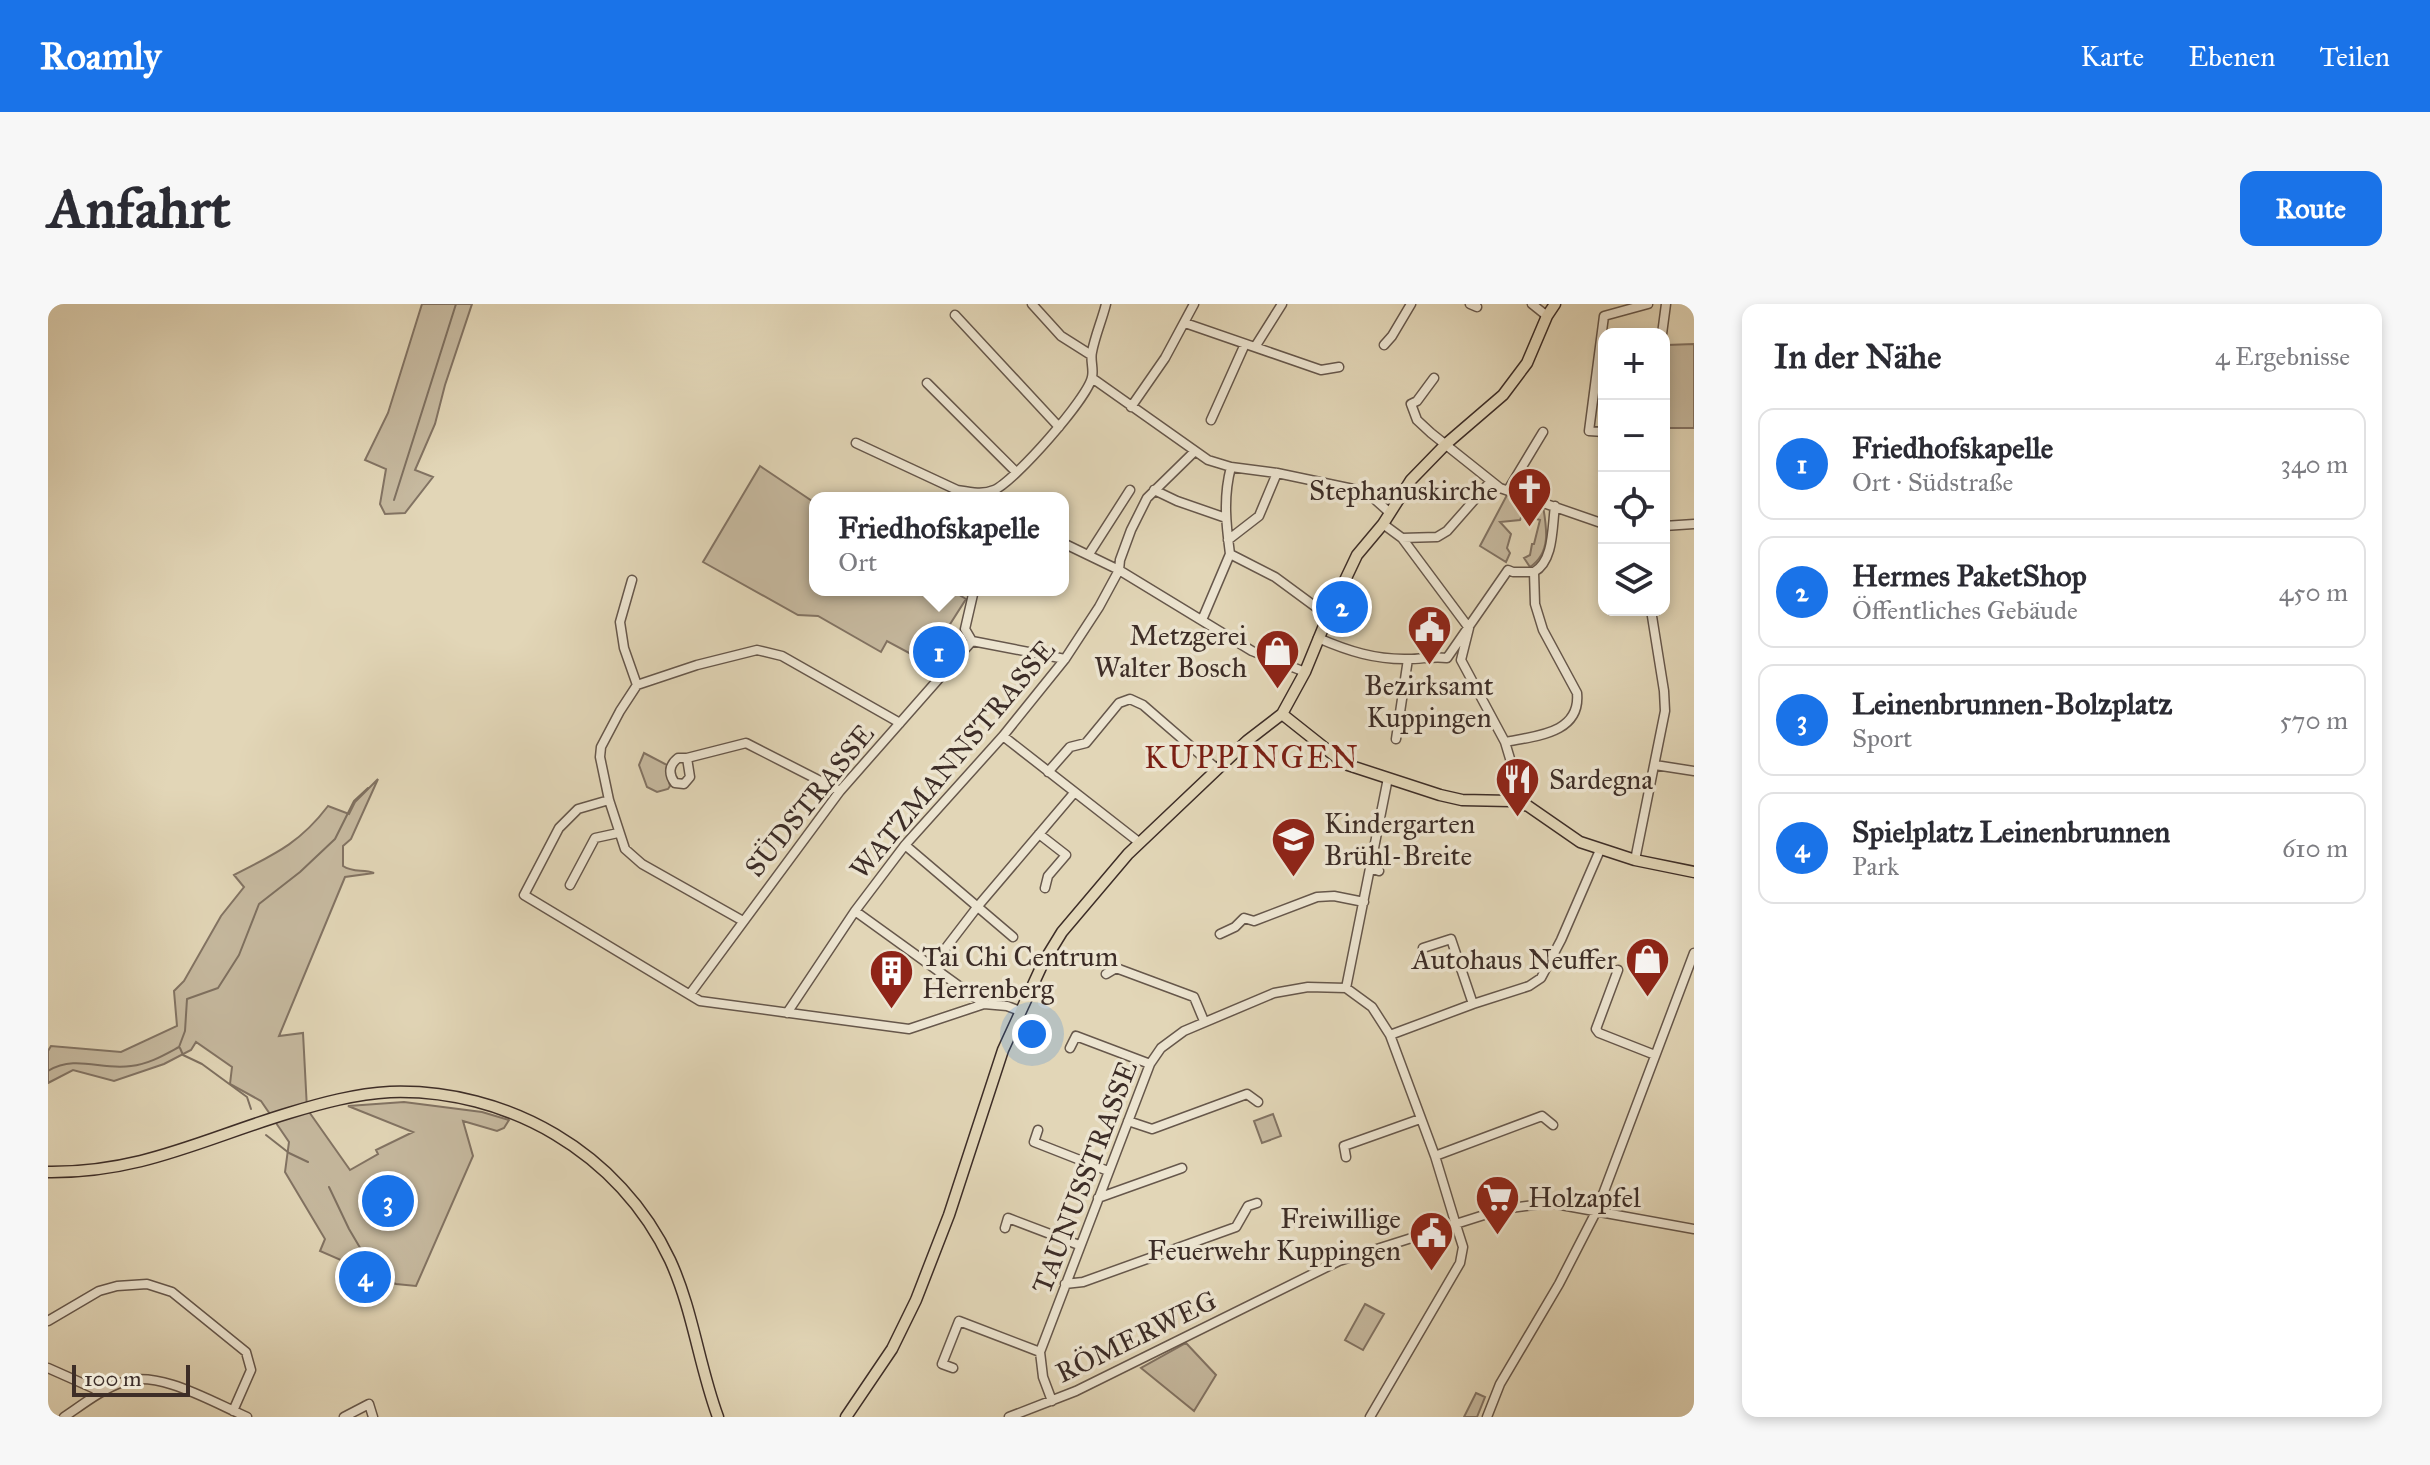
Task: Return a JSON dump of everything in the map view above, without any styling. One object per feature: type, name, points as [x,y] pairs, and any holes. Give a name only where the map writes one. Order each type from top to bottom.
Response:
[{"type":"main road","points":[[846,1417],[892,1349],[916,1300],[953,1203],[997,1066],[1043,963],[1062,932],[1140,843],[1247,741],[1282,714],[1305,672],[1357,555],[1383,524],[1411,480],[1446,444],[1503,395],[1527,363],[1555,304]]},
{"type":"main road","points":[[1282,714],[1345,764],[1438,795],[1462,800],[1511,801],[1528,806],[1580,842],[1600,850],[1694,872]]},
{"type":"main road","points":[[48,1172],[133,1164],[345,1098],[386,1092],[460,1097],[500,1108],[564,1139],[595,1162],[640,1209],[663,1245],[681,1286],[718,1417]]},
{"type":"street","points":[[1032,304],[1061,336],[1091,355]]},
{"type":"street","points":[[998,492],[1059,427],[1092,378],[1091,355],[1106,304]]},
{"type":"street","points":[[1131,407],[1148,384],[1194,304]]},
{"type":"street","points":[[1255,347],[1282,304]]},
{"type":"street","points":[[1384,345],[1411,304]]},
{"type":"street","points":[[1532,304],[1547,316]]},
{"type":"street","points":[[1598,432],[1589,431],[1604,316],[1648,304]]},
{"type":"street","points":[[1663,328],[1666,304]]},
{"type":"street","points":[[955,315],[1059,427]]},
{"type":"street","points":[[1185,323],[1321,370],[1339,367]]},
{"type":"street","points":[[1211,420],[1245,344]]},
{"type":"street","points":[[1092,378],[1208,460],[1358,490],[1370,495],[1390,513]]},
{"type":"street","points":[[1434,378],[1417,401],[1411,404],[1417,420],[1500,488],[1598,522]]},
{"type":"street","points":[[927,383],[1016,472]]},
{"type":"street","points":[[1508,490],[1543,432]]},
{"type":"street","points":[[856,443],[957,490],[968,492]]},
{"type":"street","name":"WATZMANNSTRASSE","points":[[787,1013],[855,911],[905,845],[1003,736],[1065,659],[1119,570],[1139,512],[1154,490],[1194,452]]},
{"type":"street","points":[[1202,620],[1230,554],[1225,489],[1231,467]]},
{"type":"street","points":[[1228,540],[1259,516],[1277,473]]},
{"type":"street","points":[[1402,538],[1437,537],[1447,531],[1491,481]]},
{"type":"street","points":[[1089,554],[1130,490]]},
{"type":"street","points":[[1154,490],[1226,518]]},
{"type":"street","points":[[1447,658],[1508,570],[1534,572],[1542,567],[1547,558],[1555,506]]},
{"type":"street","points":[[1383,524],[1402,538],[1469,628]]},
{"type":"street","points":[[1670,526],[1694,524]]},
{"type":"street","points":[[1069,546],[1119,570],[1252,651],[1305,672]]},
{"type":"street","points":[[1230,554],[1275,577],[1328,616]]},
{"type":"street","points":[[1505,742],[1556,731],[1574,715],[1578,704],[1577,693],[1543,630],[1535,604],[1534,572]]},
{"type":"street","points":[[632,580],[620,622],[624,648],[637,685]]},
{"type":"street","points":[[973,596],[965,629],[972,641],[1065,659]]},
{"type":"street","points":[[1635,860],[1665,711],[1652,616]]},
{"type":"street","points":[[1469,628],[1461,660],[1505,742],[1511,762],[1511,801]]},
{"type":"street","points":[[1318,638],[1351,652],[1370,656],[1461,660]]},
{"type":"street","name":"SÜDSTRASSE","points":[[690,994],[840,791],[972,641]]},
{"type":"street","points":[[743,921],[642,864],[625,849],[601,768],[601,747],[637,685],[757,650],[782,656],[900,723]]},
{"type":"street","points":[[1396,739],[1408,659]]},
{"type":"street","points":[[1048,772],[1070,747],[1086,743],[1119,703],[1130,699],[1143,705],[1217,769]]},
{"type":"street","points":[[1003,736],[1140,843]]},
{"type":"street","points":[[687,758],[746,743],[840,791]]},
{"type":"street","points":[[1655,765],[1694,771]]},
{"type":"street","points":[[1370,1417],[1460,1263],[1463,1247],[1435,1156],[1390,1035],[1372,1007],[1346,988],[1374,869],[1388,778]]},
{"type":"street","points":[[932,966],[978,906],[1074,793]]},
{"type":"street","points":[[609,800],[578,809],[559,828],[524,895],[700,1001],[909,1029],[984,1004],[1007,1006],[1020,1011]]},
{"type":"street","points":[[570,885],[595,838],[618,833]]},
{"type":"street","points":[[1039,834],[1066,855],[1048,876],[1045,888]]},
{"type":"street","points":[[905,845],[1013,937]]},
{"type":"street","points":[[1390,1035],[1529,986],[1541,978],[1600,850]]},
{"type":"street","points":[[1220,934],[1235,927],[1244,918],[1254,921],[1317,897],[1334,896],[1364,902]]},
{"type":"street","points":[[855,911],[984,1004]]},
{"type":"street","points":[[1423,948],[1451,939],[1473,1004]]},
{"type":"street","points":[[1487,1417],[1500,1384],[1559,1284],[1597,1210],[1694,953]]},
{"type":"street","points":[[1106,974],[1116,968],[1194,997],[1204,1021]]},
{"type":"street","points":[[1618,970],[1596,1029],[1599,1033],[1655,1055]]},
{"type":"street","name":"TAUNUSSTRASSE","points":[[1040,1352],[1150,1064],[1161,1048],[1204,1021],[1274,993],[1308,987],[1346,988]]},
{"type":"street","points":[[1070,1048],[1076,1036],[1150,1064]]},
{"type":"street","points":[[1128,1121],[1152,1129],[1247,1094],[1258,1102]]},
{"type":"street","points":[[1435,1156],[1542,1116],[1553,1125]]},
{"type":"street","points":[[1346,1157],[1344,1146],[1420,1119]]},
{"type":"street","points":[[1038,1130],[1034,1142],[1108,1171]]},
{"type":"street","points":[[1098,1198],[1182,1168]]},
{"type":"street","points":[[1065,1284],[1083,1282],[1236,1227],[1248,1206],[1257,1203]]},
{"type":"street","name":"RÖMERWEG","points":[[1009,1417],[1052,1401],[1339,1261],[1503,1209],[1550,1203],[1694,1229]]},
{"type":"street","points":[[1005,1228],[1008,1218],[1079,1245]]},
{"type":"street","points":[[48,1321],[99,1291],[117,1286],[147,1284],[172,1292],[246,1352],[251,1370],[233,1411]]},
{"type":"street","points":[[953,1368],[942,1364],[959,1321],[1040,1352],[1043,1377],[1052,1401]]},
{"type":"street","points":[[48,1368],[102,1392]]},
{"type":"street","points":[[64,1417],[123,1381],[150,1379],[178,1387],[247,1417]]},
{"type":"street","points":[[344,1417],[369,1404],[373,1417]]},
{"type":"shaded area","points":[[422,304],[472,304],[435,424],[415,470],[433,477],[405,513],[385,514],[380,504],[386,469],[365,460],[388,413]]},
{"type":"shaded area","points":[[1694,344],[1694,428],[1670,428],[1670,345]]},
{"type":"shaded area","points":[[760,466],[809,499],[809,596],[961,596],[966,599],[947,629],[959,637],[944,666],[939,669],[887,641],[881,652],[818,616],[798,615],[703,562]]},
{"type":"shaded area","points":[[1507,495],[1543,506],[1546,540],[1541,555],[1530,567],[1524,558],[1530,555],[1540,520],[1522,515],[1520,520],[1500,522],[1511,534],[1506,562],[1480,546]]},
{"type":"shaded area","points":[[644,753],[667,765],[668,789],[657,792],[647,787],[639,765]]},
{"type":"shaded area","points":[[378,779],[351,839],[343,846],[343,866],[374,873],[345,877],[279,1036],[303,1033],[307,1109],[350,1170],[378,1154],[376,1150],[413,1132],[348,1106],[404,1102],[482,1112],[509,1120],[504,1128],[497,1131],[463,1121],[473,1156],[416,1286],[396,1284],[320,1251],[325,1239],[285,1172],[289,1142],[261,1101],[230,1084],[232,1067],[196,1042],[191,1050],[164,1064],[114,1081],[73,1070],[48,1083],[48,1051],[51,1046],[121,1052],[177,1026],[174,991],[184,981],[221,916],[244,887],[234,875],[297,839],[328,806],[349,814],[355,802]]},
{"type":"shaded area","points":[[1273,1114],[1281,1136],[1262,1143],[1254,1121]]},
{"type":"shaded area","points":[[1365,1304],[1384,1314],[1363,1350],[1345,1340]]},
{"type":"shaded area","points":[[1186,1343],[1216,1375],[1194,1411],[1141,1368]]},
{"type":"shaded area","points":[[1476,1393],[1485,1397],[1477,1417],[1464,1417]]},
{"type":"waterway","points":[[394,500],[456,304]]},
{"type":"waterway","points":[[48,1071],[79,1063],[120,1067],[138,1065],[179,1047],[185,1031],[187,999],[218,988],[239,955],[259,904],[335,839],[354,801],[368,788]]},
{"type":"waterway","points":[[180,1048],[183,1055],[202,1064],[247,1097],[251,1109]]},
{"type":"waterway","points":[[266,1135],[289,1153],[308,1162]]},
{"type":"waterway","points":[[329,1187],[382,1285]]},
{"type":"place","name":"Stephanuskirche","points":[[1529,529]]},
{"type":"place","name":"Hermes PaketShop","points":[[1342,607]]},
{"type":"place","name":"Friedhofskapelle","points":[[939,652]]},
{"type":"place","name":"Bezirksamt Kuppingen","points":[[1429,667]]},
{"type":"place","name":"Metzgerei Walter Bosch","points":[[1278,690]]},
{"type":"place","name":"Sardegna","points":[[1518,818]]},
{"type":"place","name":"Kindergarten Brühl-Breite","points":[[1293,878]]},
{"type":"place","name":"Autohaus Neuffer","points":[[1648,998]]},
{"type":"place","name":"Tai Chi Centrum Herrenberg","points":[[891,1011]]},
{"type":"place","name":"Leinenbrunnen-Bolzplatz","points":[[388,1201]]},
{"type":"place","name":"Holzapfel","points":[[1497,1236]]},
{"type":"place","name":"Freiwillige Feuerwehr Kuppingen","points":[[1432,1273]]},
{"type":"place","name":"Spielplatz Leinenbrunnen","points":[[365,1277]]},
{"type":"district","name":"KUPPINGEN","points":[[1252,757]]}]
